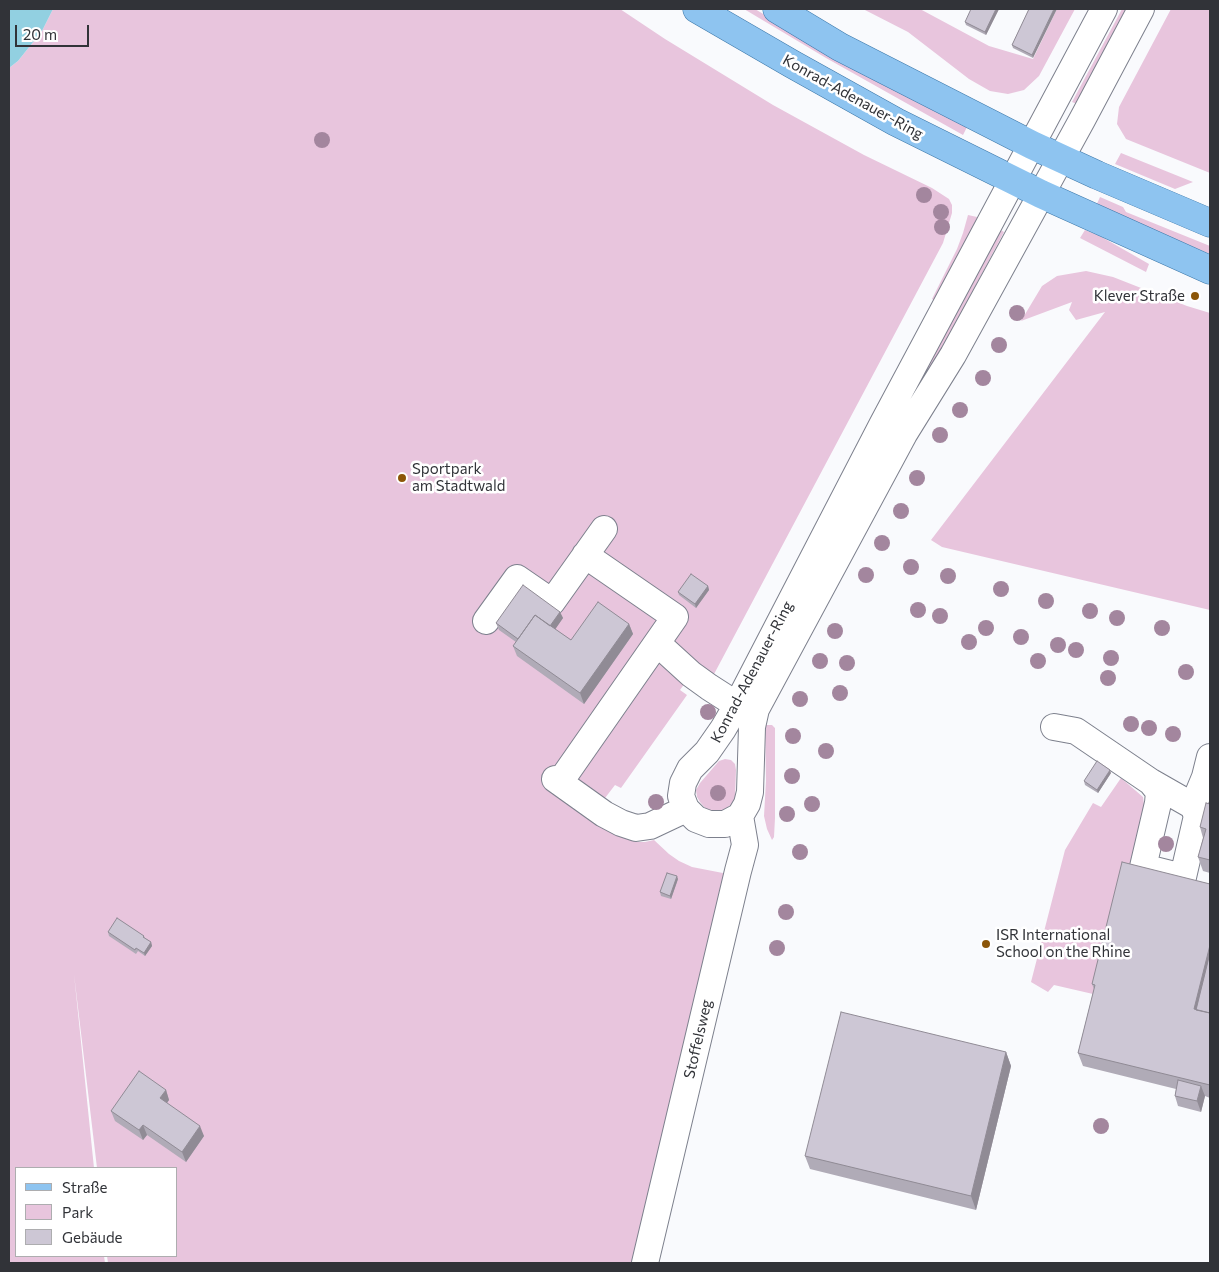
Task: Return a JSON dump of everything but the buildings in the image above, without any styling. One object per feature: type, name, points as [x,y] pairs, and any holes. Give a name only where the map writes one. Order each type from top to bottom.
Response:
[{"type":"main road","name":"Konrad-Adenauer-Ring","points":[[697,9],[896,122],[1041,194],[1210,270]]},
{"type":"main road","points":[[777,9],[840,47],[1061,159],[1210,223]]},
{"type":"street","points":[[1013,180],[1104,9]]},
{"type":"street","points":[[1061,159],[1141,9]]},
{"type":"street","name":"Konrad-Adenauer-Ring","points":[[894,429],[953,355],[1061,159]]},
{"type":"street","name":"Konrad-Adenauer-Ring","points":[[686,810],[682,796],[683,783],[690,769],[747,707],[894,429],[1013,180]]},
{"type":"street","points":[[486,621],[517,578],[552,602],[604,529]]},
{"type":"street","points":[[585,555],[675,617],[658,644],[557,781],[604,814],[621,824],[636,828],[650,826],[686,810],[696,819],[709,824],[725,824],[740,816]]},
{"type":"street","points":[[658,644],[691,674],[747,707]]},
{"type":"street","name":"Konrad-Adenauer-Ring","points":[[740,816],[747,804],[750,792],[752,727],[747,707]]},
{"type":"street","points":[[1054,727],[1076,731],[1151,782],[1193,806],[1197,816],[1183,877],[1142,867],[1158,803],[1159,792],[1151,782]]},
{"type":"street","points":[[1193,806],[1205,776],[1210,757]]},
{"type":"street","name":"Stoffelsweg","points":[[645,1263],[745,845],[740,816]]},
{"type":"green space","name":"Sportpark am Stadtwald","points":[[53,9],[620,9],[773,105],[864,155],[932,188],[949,199],[952,205],[952,213],[943,243],[713,676],[697,666],[680,690],[687,695],[621,788],[615,785],[592,815],[627,838],[637,842],[654,840],[669,854],[692,867],[728,874],[639,1263],[108,1263],[107,1257],[178,1257],[178,1167],[97,1167],[74,974],[94,1167],[15,1167],[15,1257],[104,1257],[105,1263],[9,1263],[9,68],[18,61],[42,31]]},
{"type":"green space","points":[[744,9],[755,9],[829,54],[968,125],[963,135],[826,58]]},
{"type":"green space","points":[[863,9],[920,9],[989,46],[1033,59],[1057,9],[1075,9],[1039,76],[1024,90],[1008,94],[990,91],[969,79],[908,32]]},
{"type":"green space","points":[[1122,9],[1129,9],[1080,105],[1072,102]]},
{"type":"green space","points":[[1171,9],[1210,9],[1210,173],[1126,139],[1117,124],[1119,107]]},
{"type":"green space","points":[[1121,153],[1193,182],[1175,189],[1115,164]]},
{"type":"green space","points":[[1100,197],[1123,207],[1126,212],[1210,246],[1210,254],[1096,206]]},
{"type":"green space","points":[[968,215],[977,217],[975,234],[940,304],[932,299],[957,249]]},
{"type":"green space","points":[[997,228],[1004,232],[921,388],[908,404]]},
{"type":"green space","points":[[1085,230],[1100,236],[1149,264],[1146,272],[1080,238]]},
{"type":"green space","points":[[1086,271],[1113,277],[1210,313],[1210,610],[942,547],[931,540],[1105,312],[1076,320],[1069,310],[1072,302],[1021,321],[1042,286],[1057,276]]},
{"type":"green space","points":[[765,725],[772,725],[775,728],[775,818],[774,837],[772,840],[764,816],[766,781]]},
{"type":"green space","points":[[731,760],[735,764],[735,797],[732,804],[724,810],[706,809],[697,797],[696,790],[719,761]]},
{"type":"green space","points":[[1121,778],[1143,797],[1146,819],[1093,994],[1054,985],[1048,992],[1031,982],[1065,850],[1093,803],[1101,807]]},
{"type":"water","points":[[9,9],[53,9],[42,31],[18,61],[9,68]]},
{"type":"place","name":"Klever Straße","points":[[1195,296]]},
{"type":"place","name":"Sportpark am Stadtwald","points":[[402,478]]},
{"type":"place","name":"ISR International School on the Rhine","points":[[986,944]]}]
